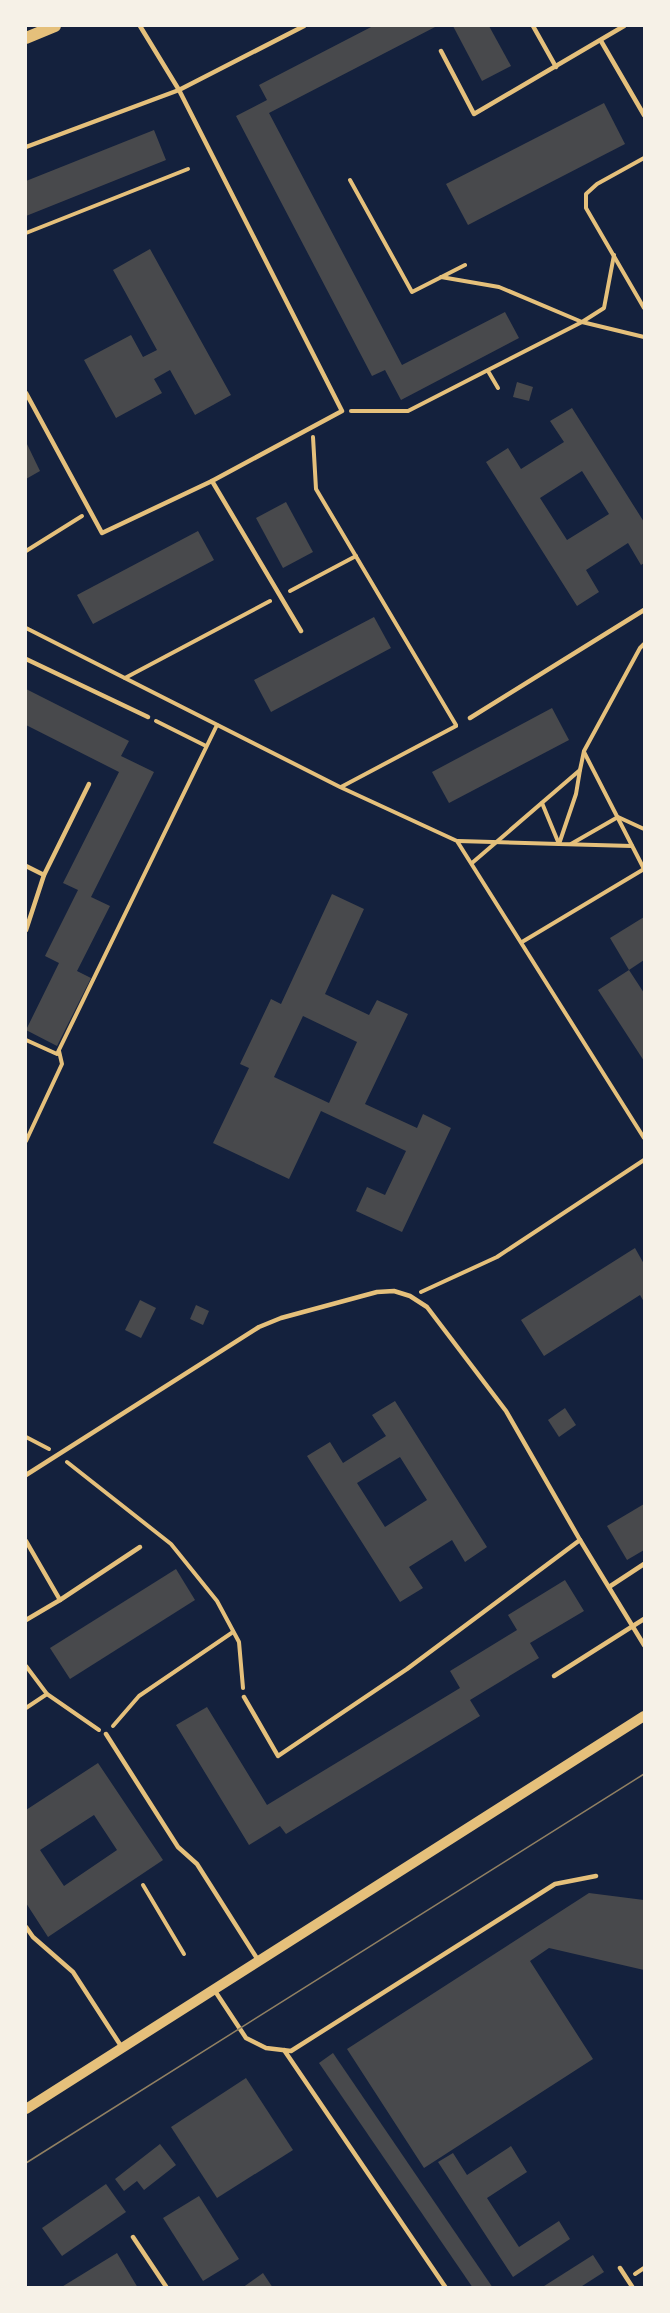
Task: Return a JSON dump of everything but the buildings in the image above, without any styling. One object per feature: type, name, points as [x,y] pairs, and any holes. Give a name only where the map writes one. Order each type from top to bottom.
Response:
[{"type":"main road","points":[[26,38],[55,26]]},
{"type":"street","points":[[26,2109],[645,1716]]},
{"type":"lane","points":[[26,393],[102,532],[212,481],[342,411],[179,90],[140,26]]},
{"type":"lane","points":[[26,147],[179,90],[304,26]]},
{"type":"lane","points":[[533,26],[556,67]]},
{"type":"lane","points":[[441,51],[474,114],[624,26]]},
{"type":"lane","points":[[601,41],[645,115]]},
{"type":"lane","points":[[212,481],[301,632]]},
{"type":"lane","points":[[470,718],[645,610]]},
{"type":"lane","points":[[26,659],[148,717]]},
{"type":"lane","points":[[26,930],[44,875],[89,784]]},
{"type":"lane","points":[[26,866],[44,875]]},
{"type":"lane","points":[[26,1475],[259,1327],[280,1318],[377,1292],[394,1291],[410,1296],[427,1307],[506,1411],[580,1540],[645,1645]]},
{"type":"lane","points":[[244,1697],[278,1756],[407,1669],[580,1540]]},
{"type":"lane","points":[[26,1541],[60,1600]]},
{"type":"lane","points":[[26,1620],[140,1547]]},
{"type":"lane","points":[[609,1587],[645,1564]]},
{"type":"lane","points":[[554,1676],[645,1619]]},
{"type":"lane","points":[[106,1734],[178,1847],[197,1864],[258,1960]]},
{"type":"lane","points":[[213,1989],[246,2038],[266,2048],[291,2051],[555,1884],[596,1876]]},
{"type":"lane","points":[[26,1927],[33,1937],[73,1972],[123,2049]]},
{"type":"lane","points":[[284,2050],[446,2288]]},
{"type":"lane","points":[[133,2237],[167,2288]]},
{"type":"lane","points":[[620,2268],[633,2288]]},
{"type":"path","points":[[645,158],[597,184],[586,194],[586,208],[645,308]]},
{"type":"path","points":[[26,233],[189,169]]},
{"type":"path","points":[[350,180],[412,292],[465,265]]},
{"type":"path","points":[[342,411],[408,411],[582,322],[604,308],[614,255]]},
{"type":"path","points":[[441,277],[499,287],[582,322],[645,337]]},
{"type":"path","points":[[488,371],[498,388]]},
{"type":"path","points":[[313,427],[316,489],[456,725]]},
{"type":"path","points":[[26,551],[90,511]]},
{"type":"path","points":[[282,595],[356,556]]},
{"type":"path","points":[[125,678],[272,600]]},
{"type":"path","points":[[26,628],[340,788],[457,842],[632,846]]},
{"type":"path","points":[[559,844],[576,794],[584,751],[640,648],[645,644]]},
{"type":"path","points":[[148,717],[206,746]]},
{"type":"path","points":[[340,788],[470,718]]},
{"type":"path","points":[[26,1040],[57,1054],[217,725]]},
{"type":"path","points":[[522,942],[644,869],[584,751]]},
{"type":"path","points":[[472,863],[580,770]]},
{"type":"path","points":[[542,802],[559,844]]},
{"type":"path","points":[[618,817],[645,829]]},
{"type":"path","points":[[571,845],[618,817]]},
{"type":"path","points":[[457,842],[645,1138]]},
{"type":"path","points":[[26,1141],[62,1064],[59,1050]]},
{"type":"path","points":[[410,1296],[497,1257],[645,1160]]},
{"type":"path","points":[[26,1437],[58,1454],[171,1544],[217,1600],[239,1642],[244,1697]]},
{"type":"path","points":[[26,1666],[47,1694],[106,1734],[139,1696],[233,1632]]},
{"type":"path","points":[[26,1708],[47,1694]]},
{"type":"path","points":[[143,1885],[184,1954]]},
{"type":"tram line","points":[[26,2163],[644,1774]]}]
